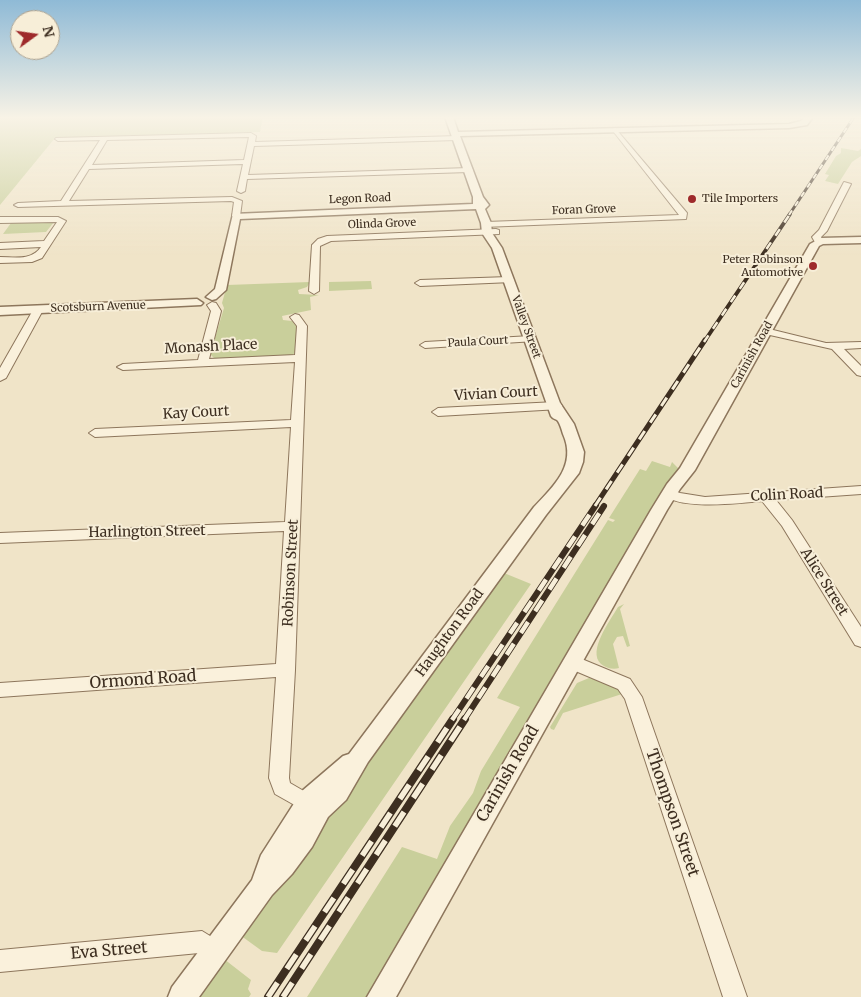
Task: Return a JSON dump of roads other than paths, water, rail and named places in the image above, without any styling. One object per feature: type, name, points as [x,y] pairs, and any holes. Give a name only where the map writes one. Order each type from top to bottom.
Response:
[{"type":"street","points":[[63,204],[88,164]]},
{"type":"street","points":[[86,167],[198,164]]},
{"type":"street","points":[[241,191],[247,164]]},
{"type":"street","name":"Valley Street","points":[[467,164],[573,456]]},
{"type":"street","name":"Foran Grove","points":[[491,228],[683,217],[684,215],[642,164]]},
{"type":"street","points":[[244,177],[469,170]]},
{"type":"street","name":"Carinish Road","points":[[381,997],[636,553],[667,512],[674,492],[814,246],[824,238],[847,184]]},
{"type":"street","points":[[18,205],[236,199],[238,204],[236,216],[220,290],[212,301],[216,311],[203,363]]},
{"type":"street","name":"Legon Road","points":[[236,216],[481,203]]},
{"type":"street","points":[[24,220],[35,205]]},
{"type":"street","points":[[0,220],[61,220],[36,258],[0,260]]},
{"type":"street","name":"Olinda Grove","points":[[302,292],[316,292],[316,244],[321,240],[491,228]]},
{"type":"street","points":[[824,238],[861,240]]},
{"type":"street","points":[[0,246],[47,244]]},
{"type":"street","points":[[420,283],[509,280]]},
{"type":"street","name":"Scotsburn Avenue","points":[[0,311],[197,303],[202,306],[212,301]]},
{"type":"street","points":[[0,378],[38,310]]},
{"type":"street","name":"Robinson Street","points":[[294,316],[302,326],[280,784],[282,788],[313,806]]},
{"type":"street","points":[[765,332],[836,347],[861,345]]},
{"type":"street","name":"Paula Court","points":[[425,344],[531,339]]},
{"type":"street","points":[[836,347],[861,373]]},
{"type":"street","name":"Monash Place","points":[[123,367],[300,358]]},
{"type":"street","name":"Vivian Court","points":[[438,412],[556,406]]},
{"type":"street","name":"Kay Court","points":[[96,433],[297,423]]},
{"type":"street","name":"Haughton Road","points":[[182,997],[263,886],[283,866],[308,832],[313,806],[341,788],[360,754],[540,511],[570,475],[576,466],[573,456]]},
{"type":"street","name":"Colin Road","points":[[674,492],[700,500],[861,490]]},
{"type":"street","name":"Alice Street","points":[[771,496],[861,641]]},
{"type":"street","name":"Harlington Street","points":[[0,538],[293,526]]},
{"type":"street","name":"Thompson Street","points":[[572,662],[624,684],[633,697],[735,997]]},
{"type":"street","name":"Ormond Road","points":[[0,690],[286,670]]},
{"type":"street","name":"Eva Street","points":[[0,960],[202,942],[215,952]]},
{"type":"railway","points":[[789,215],[823,164]]},
{"type":"railway","points":[[704,342],[790,214]]},
{"type":"railway","points":[[595,506],[705,340]]},
{"type":"railway","points":[[452,720],[596,505]]},
{"type":"railway","points":[[464,720],[604,506]]},
{"type":"railway","points":[[268,997],[453,719]]},
{"type":"railway","points":[[283,997],[465,719]]},
{"type":"place","name":"Tile Importers","points":[[692,199]]},
{"type":"place","name":"Peter Robinson Automotive","points":[[813,266]]}]
